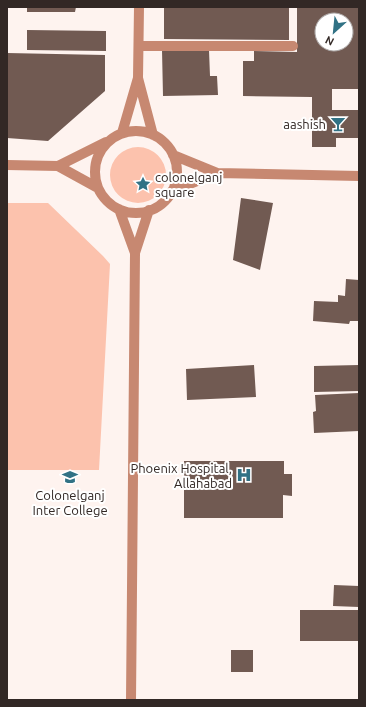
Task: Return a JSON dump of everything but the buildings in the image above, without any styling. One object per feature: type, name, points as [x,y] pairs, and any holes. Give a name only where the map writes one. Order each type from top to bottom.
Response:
[{"type":"street","points":[[122,133],[138,78],[139,7]]},
{"type":"street","points":[[139,46],[293,46]]},
{"type":"street","points":[[138,78],[153,135]]},
{"type":"street","points":[[58,166],[122,133],[143,131],[153,135],[162,140],[169,147],[177,167],[176,179],[172,191],[158,206],[149,210],[129,212],[119,209],[106,199],[98,188],[95,175],[96,162],[101,150],[109,140]]},
{"type":"street","points":[[173,156],[217,172],[359,176]]},
{"type":"street","points":[[7,165],[58,166],[98,188]]},
{"type":"street","points":[[172,191],[217,172]]},
{"type":"street","points":[[119,209],[135,253]]},
{"type":"street","points":[[132,700],[135,253],[149,210]]},
{"type":"shaded area","points":[[133,147],[143,147],[158,155],[164,164],[166,175],[164,186],[158,195],[143,203],[133,203],[122,198],[115,191],[110,180],[110,170],[115,159],[122,152]]},
{"type":"shaded area","points":[[7,203],[48,203],[110,264],[99,470],[7,470]]},
{"type":"place","name":"aashish","points":[[338,124]]},
{"type":"place","name":"colonelganj square","points":[[143,184]]},
{"type":"place","name":"Phoenix Hospital, Allahabad","points":[[244,475]]},
{"type":"place","name":"Colonelganj Inter College","points":[[70,477]]}]
